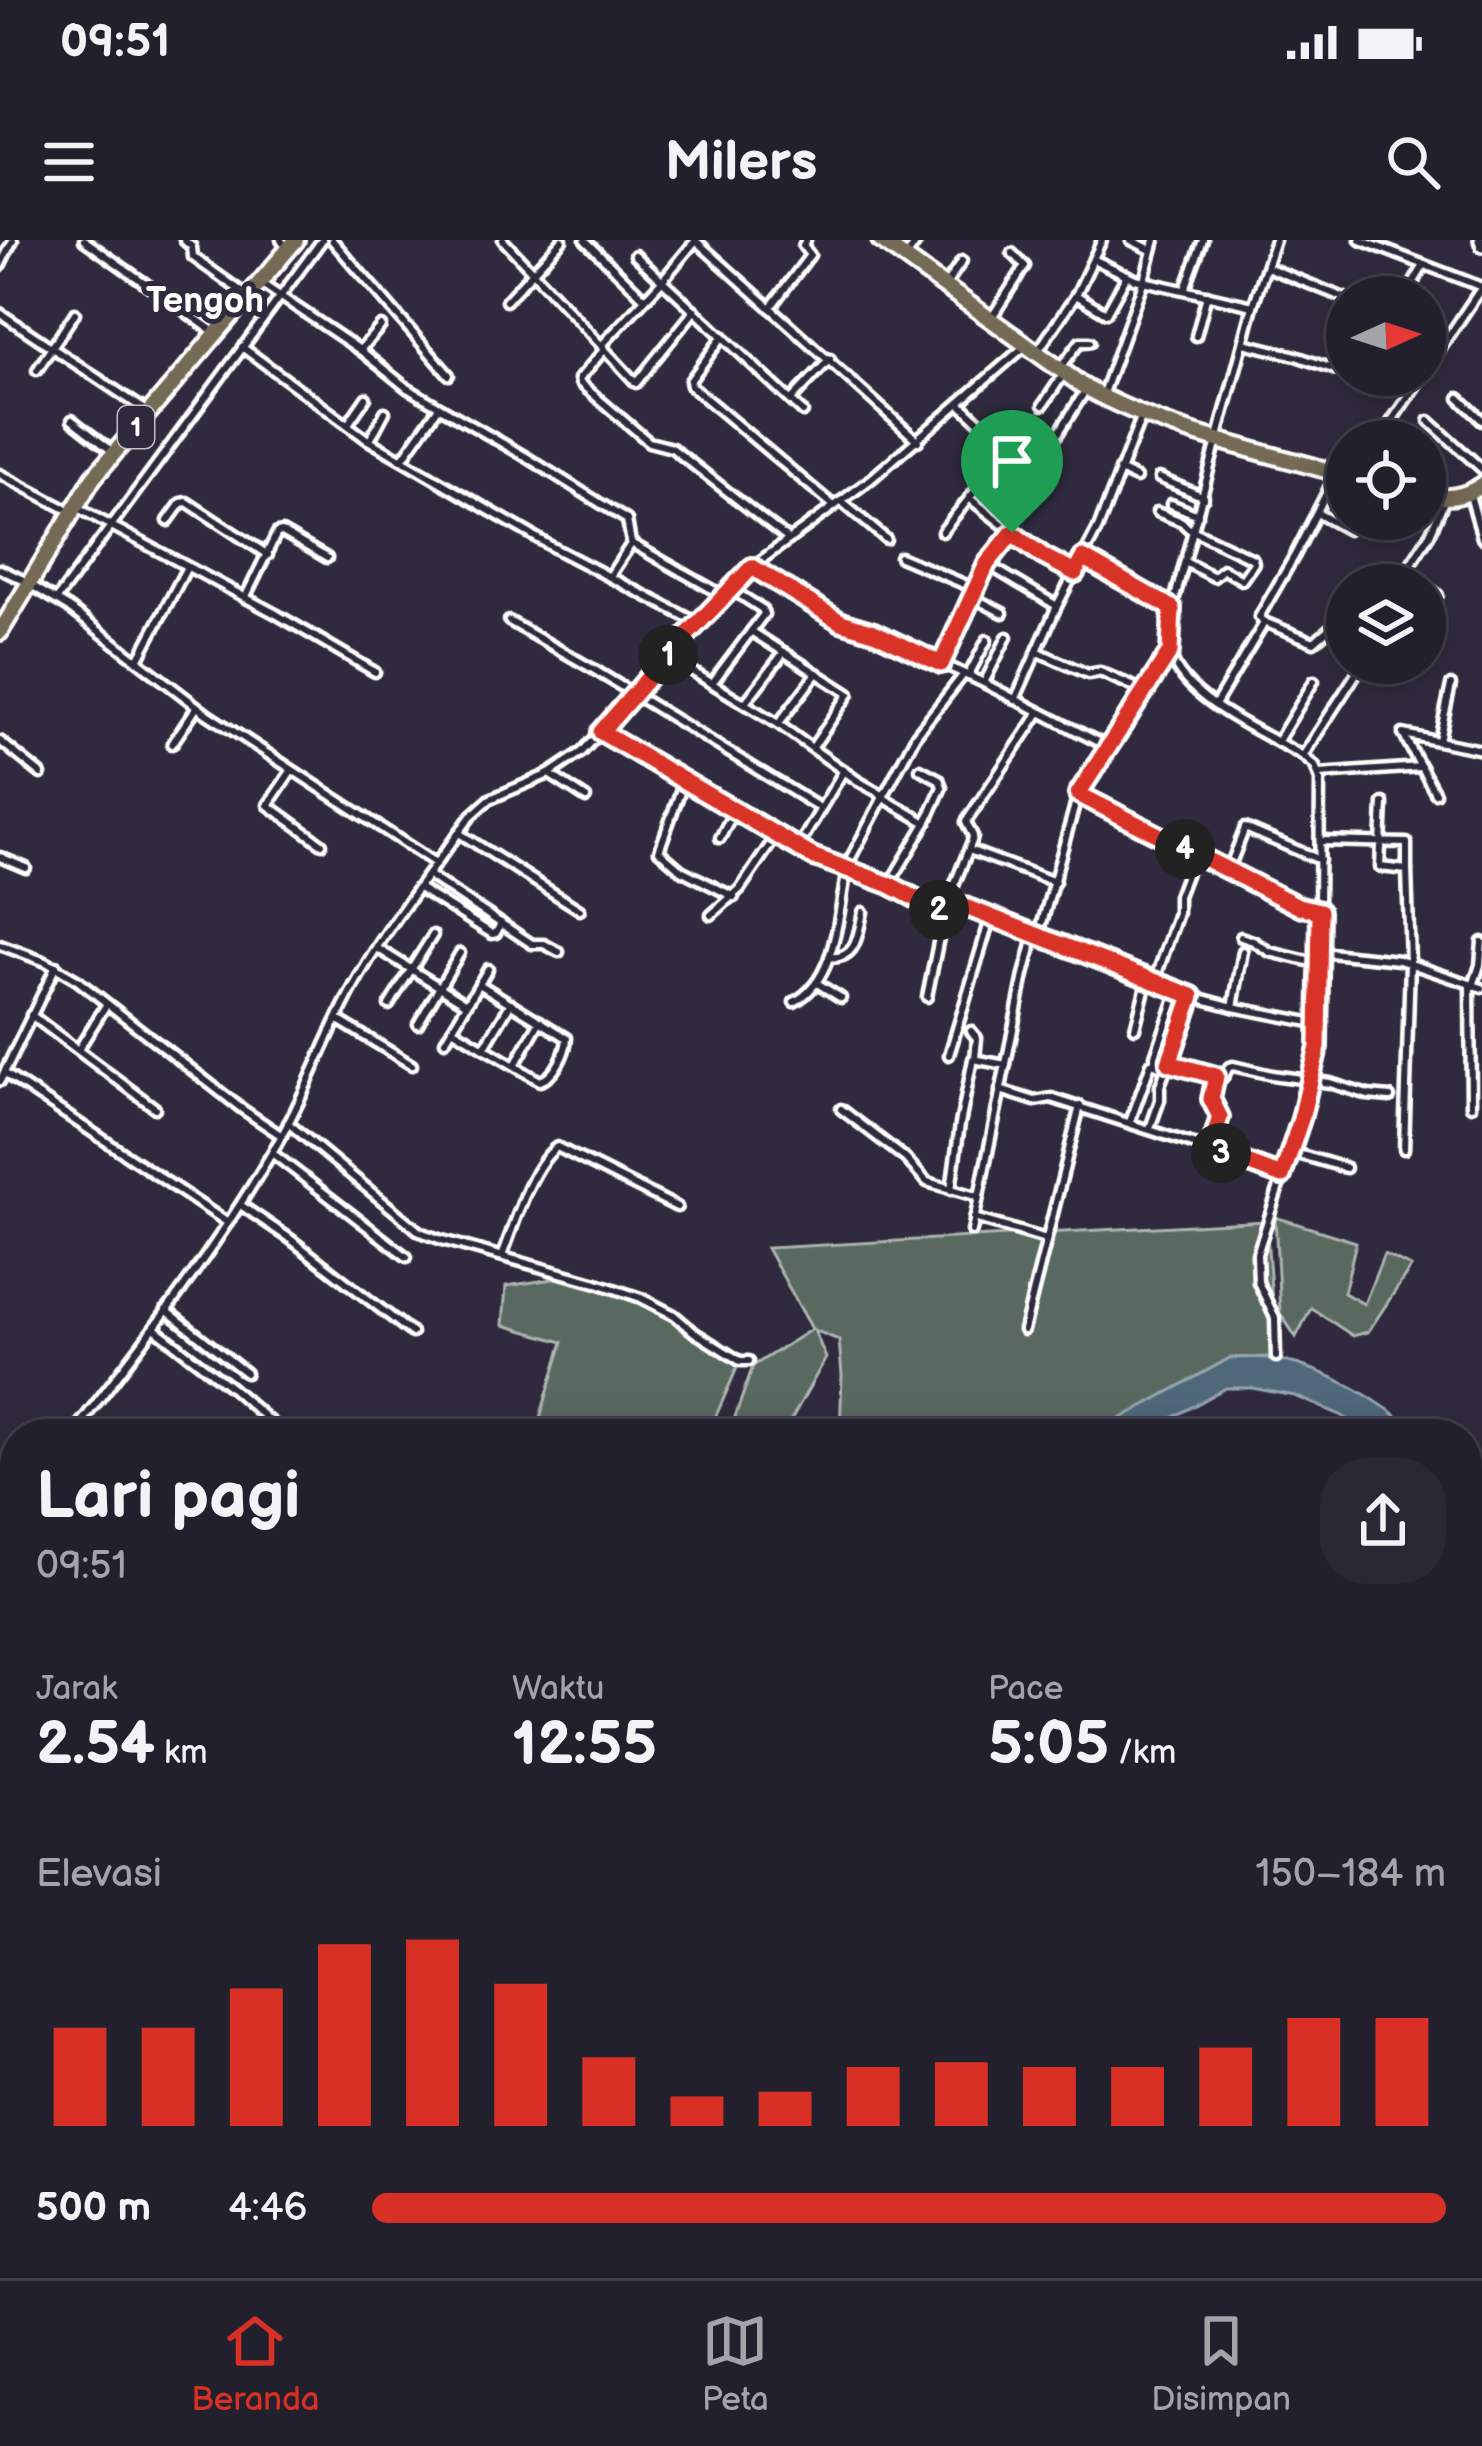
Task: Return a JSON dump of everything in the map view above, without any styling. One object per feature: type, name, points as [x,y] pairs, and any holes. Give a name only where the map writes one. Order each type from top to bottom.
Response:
[{"type":"highway","points":[[880,240],[1102,397],[1142,415],[1326,470]]},
{"type":"highway","name":"1","points":[[65,514],[286,241]]},
{"type":"highway","name":"1","points":[[0,632],[5,615],[108,448],[260,282],[286,241]]},
{"type":"highway","points":[[1446,498],[1476,489]]},
{"type":"street","points":[[0,266],[13,240]]},
{"type":"street","points":[[84,240],[206,339]]},
{"type":"street","points":[[184,240],[193,257],[242,292]]},
{"type":"street","points":[[57,599],[322,240]]},
{"type":"street","points":[[332,240],[449,375]]},
{"type":"street","points":[[503,240],[635,382],[639,383],[695,310]]},
{"type":"street","points":[[506,301],[562,240]]},
{"type":"street","points":[[585,240],[646,299]]},
{"type":"street","points":[[789,540],[671,448],[649,442],[580,383],[603,348],[695,240],[918,441]]},
{"type":"street","points":[[905,258],[918,240]]},
{"type":"street","points":[[85,1419],[241,1205],[282,1136],[377,948],[477,809],[582,752],[752,567],[839,505],[1033,347],[1076,296],[1102,240]]},
{"type":"street","points":[[1131,240],[1151,250]]},
{"type":"street","points":[[1102,397],[1155,240]]},
{"type":"street","points":[[1185,290],[1203,240]]},
{"type":"street","points":[[1275,240],[1172,608],[1170,652],[1187,684],[1303,756],[1319,773],[1320,1024],[1311,1081],[1258,1245],[1256,1269],[1275,1318],[1276,1357]]},
{"type":"street","points":[[1360,240],[1384,244],[1482,287],[1446,340]]},
{"type":"street","points":[[770,308],[810,255],[802,242]]},
{"type":"street","points":[[992,318],[1025,268],[1012,253]]},
{"type":"street","points":[[634,256],[803,412]]},
{"type":"street","points":[[1093,259],[1144,280],[1253,306]]},
{"type":"street","points":[[945,286],[962,261]]},
{"type":"street","points":[[1417,276],[1424,265]]},
{"type":"street","points":[[1266,267],[1326,290]]},
{"type":"street","points":[[1076,296],[1108,312],[1126,274]]},
{"type":"street","points":[[260,282],[407,388],[627,520],[631,543],[610,576]]},
{"type":"street","points":[[1196,336],[1207,295]]},
{"type":"street","points":[[37,370],[74,314]]},
{"type":"street","points":[[1,315],[142,409]]},
{"type":"street","points":[[360,350],[381,326]]},
{"type":"street","points":[[723,336],[691,386],[886,539]]},
{"type":"street","points":[[1043,405],[1080,341],[1090,342]]},
{"type":"street","points":[[1244,343],[1326,366]]},
{"type":"street","points":[[242,347],[346,426],[554,548],[698,623]]},
{"type":"street","points":[[790,400],[830,359]]},
{"type":"street","points":[[1029,480],[1087,388]]},
{"type":"street","points":[[346,426],[366,398]]},
{"type":"street","points":[[1459,398],[1482,420]]},
{"type":"street","points":[[960,404],[1018,459]]},
{"type":"street","points":[[403,459],[439,407]]},
{"type":"street","points":[[370,440],[385,412]]},
{"type":"street","points":[[1015,700],[1098,528],[1142,415]]},
{"type":"street","points":[[72,420],[108,448]]},
{"type":"street","points":[[1446,436],[1482,469]]},
{"type":"street","points":[[941,532],[992,470]]},
{"type":"street","points":[[1120,470],[1136,478]]},
{"type":"street","points":[[0,474],[65,514],[109,526],[375,671]]},
{"type":"street","points":[[1159,478],[1204,496]]},
{"type":"street","points":[[1476,489],[1482,538]]},
{"type":"street","points":[[969,498],[1043,556],[1075,573]]},
{"type":"street","points":[[1326,499],[1258,618],[1314,642],[1326,631]]},
{"type":"street","points":[[168,521],[187,502],[268,555]]},
{"type":"street","points":[[1171,504],[1198,515]]},
{"type":"street","points":[[1156,512],[1254,563],[1241,580],[1223,569],[1215,577],[1185,562]]},
{"type":"street","points":[[1317,513],[1326,518]]},
{"type":"street","points":[[245,598],[270,542],[280,532],[327,558]]},
{"type":"street","points":[[941,664],[987,564],[1012,533]]},
{"type":"street","points":[[631,543],[724,596]]},
{"type":"street","points":[[900,557],[974,593],[1003,613]]},
{"type":"street","points":[[1083,558],[1172,608]]},
{"type":"street","points":[[987,564],[1057,606]]},
{"type":"street","points":[[138,661],[187,567]]},
{"type":"street","points":[[752,567],[841,622],[985,682],[1108,747]]},
{"type":"street","points":[[0,569],[57,599],[197,707],[436,864]]},
{"type":"street","points":[[712,683],[764,614],[730,589]]},
{"type":"street","points":[[509,621],[820,808]]},
{"type":"street","points":[[1215,705],[1264,622]]},
{"type":"street","points":[[751,631],[849,695],[813,746]]},
{"type":"street","points":[[985,682],[1007,637]]},
{"type":"street","points":[[794,1002],[818,982],[829,957],[846,869],[883,796],[916,735],[966,675],[987,640]]},
{"type":"street","points":[[745,704],[784,652]]},
{"type":"street","points":[[1038,652],[1144,691]]},
{"type":"street","points":[[972,1231],[1024,975],[1078,794],[1170,652]]},
{"type":"street","points":[[667,656],[926,823]]},
{"type":"street","points":[[778,724],[817,674]]},
{"type":"street","points":[[1278,742],[1314,681]]},
{"type":"street","points":[[1303,756],[1349,684]]},
{"type":"street","points":[[1439,740],[1450,685]]},
{"type":"street","points":[[172,744],[197,707]]},
{"type":"street","points":[[927,997],[945,908],[973,836],[966,822],[1040,713]]},
{"type":"street","points":[[601,732],[797,849],[890,885],[932,908],[953,902],[1192,996],[1320,1024]]},
{"type":"street","points":[[1435,793],[1403,734],[1482,750]]},
{"type":"street","points":[[0,741],[41,774]]},
{"type":"street","points":[[1319,773],[1420,767]]},
{"type":"street","points":[[890,885],[926,823],[942,784],[920,769]]},
{"type":"street","points":[[797,849],[844,770]]},
{"type":"street","points":[[291,771],[268,805],[322,844]]},
{"type":"street","points":[[549,774],[586,798]]},
{"type":"street","points":[[684,781],[659,850],[681,870],[734,896]]},
{"type":"street","points":[[1078,794],[1298,906],[1320,911]]},
{"type":"street","points":[[1383,803],[1381,868],[1407,870]]},
{"type":"street","points":[[719,838],[734,811]]},
{"type":"street","points":[[1228,871],[1245,828],[1320,860]]},
{"type":"street","points":[[459,832],[580,910]]},
{"type":"street","points":[[711,915],[734,896],[776,836]]},
{"type":"street","points":[[1320,841],[1408,843],[1404,1149]]},
{"type":"street","points":[[969,850],[1055,882]]},
{"type":"street","points":[[1135,1028],[1178,913],[1178,896],[1194,854]]},
{"type":"street","points":[[0,857],[26,868]]},
{"type":"street","points":[[428,875],[532,944],[559,952]]},
{"type":"street","points":[[419,888],[492,934],[500,923]]},
{"type":"street","points":[[829,957],[850,952],[863,912]]},
{"type":"street","points":[[949,1055],[991,916]]},
{"type":"street","points":[[388,1005],[433,935]]},
{"type":"street","points":[[1240,937],[1270,952],[1320,964]]},
{"type":"street","points":[[1471,1106],[1475,986],[1482,943]]},
{"type":"street","points":[[377,948],[467,1004]]},
{"type":"street","points":[[1,949],[56,966],[282,1136]]},
{"type":"street","points":[[1233,1007],[1244,952]]},
{"type":"street","points":[[1320,952],[1410,963],[1475,986]]},
{"type":"street","points":[[418,1024],[460,953]]},
{"type":"street","points":[[56,966],[2,1077],[228,1223]]},
{"type":"street","points":[[445,1041],[488,968]]},
{"type":"street","points":[[818,982],[841,998]]},
{"type":"street","points":[[452,1029],[540,1081],[554,1071],[568,1039],[479,984]]},
{"type":"street","points":[[1130,1122],[1178,990]]},
{"type":"street","points":[[1149,1130],[1192,996]]},
{"type":"street","points":[[484,1048],[512,1003]]},
{"type":"street","points":[[78,1050],[106,1005]]},
{"type":"street","points":[[31,1015],[155,1108]]},
{"type":"street","points":[[338,1020],[412,1064]]},
{"type":"street","points":[[515,1066],[540,1021]]},
{"type":"street","points":[[951,1190],[975,1058],[977,1038],[971,1031]]},
{"type":"street","points":[[975,1058],[1006,1065]]},
{"type":"street","points":[[1154,1063],[1225,1078],[1233,1066],[1390,1097]]},
{"type":"street","points":[[1207,1148],[1220,1117],[1211,1099],[1216,1076]]},
{"type":"street","points":[[1000,1090],[1035,1101],[1049,1097],[1080,1106],[1282,1176]]},
{"type":"street","points":[[1024,1330],[1080,1106]]},
{"type":"street","points":[[842,1109],[905,1158],[927,1182],[979,1197]]},
{"type":"street","points":[[288,1124],[413,1227],[652,1303],[740,1361],[748,1361]]},
{"type":"street","points":[[502,1256],[537,1171],[557,1147],[677,1208]]},
{"type":"street","points":[[1291,1152],[1346,1168]]},
{"type":"street","points":[[272,1153],[407,1257]]},
{"type":"street","points":[[241,1205],[412,1334]]},
{"type":"street","points":[[974,1218],[1047,1239]]},
{"type":"street","points":[[166,1310],[246,1373]]},
{"type":"street","points":[[154,1328],[267,1419]]},
{"type":"green space","points":[[1275,1217],[1356,1242],[1344,1293],[1364,1304],[1384,1254],[1411,1267],[1368,1332],[1353,1336],[1311,1308],[1296,1337],[1280,1313]]},
{"type":"green space","points":[[1266,1221],[1276,1357],[1230,1358],[1122,1419],[841,1419],[839,1340],[814,1330],[826,1358],[791,1419],[734,1419],[753,1366],[812,1329],[767,1248]]},
{"type":"green space","points":[[573,1276],[662,1308],[740,1361],[715,1419],[540,1419],[563,1342],[503,1325],[506,1286]]},
{"type":"water","points":[[1230,1358],[1271,1358],[1335,1379],[1399,1419],[1347,1419],[1295,1396],[1226,1388],[1170,1419],[1120,1419]]},
{"type":"district","name":"Tengoh","points":[[205,299]]},
{"type":"route","points":[[1012,533],[1075,573],[1083,558],[1172,608],[1170,652],[1078,794],[1298,906],[1320,911],[1318,1047],[1282,1176],[1207,1148],[1220,1117],[1211,1099],[1216,1076],[1169,1063],[1192,996],[958,904],[936,909],[890,885],[812,856],[601,732],[752,567],[841,622],[941,664],[987,564],[1012,533]]}]
